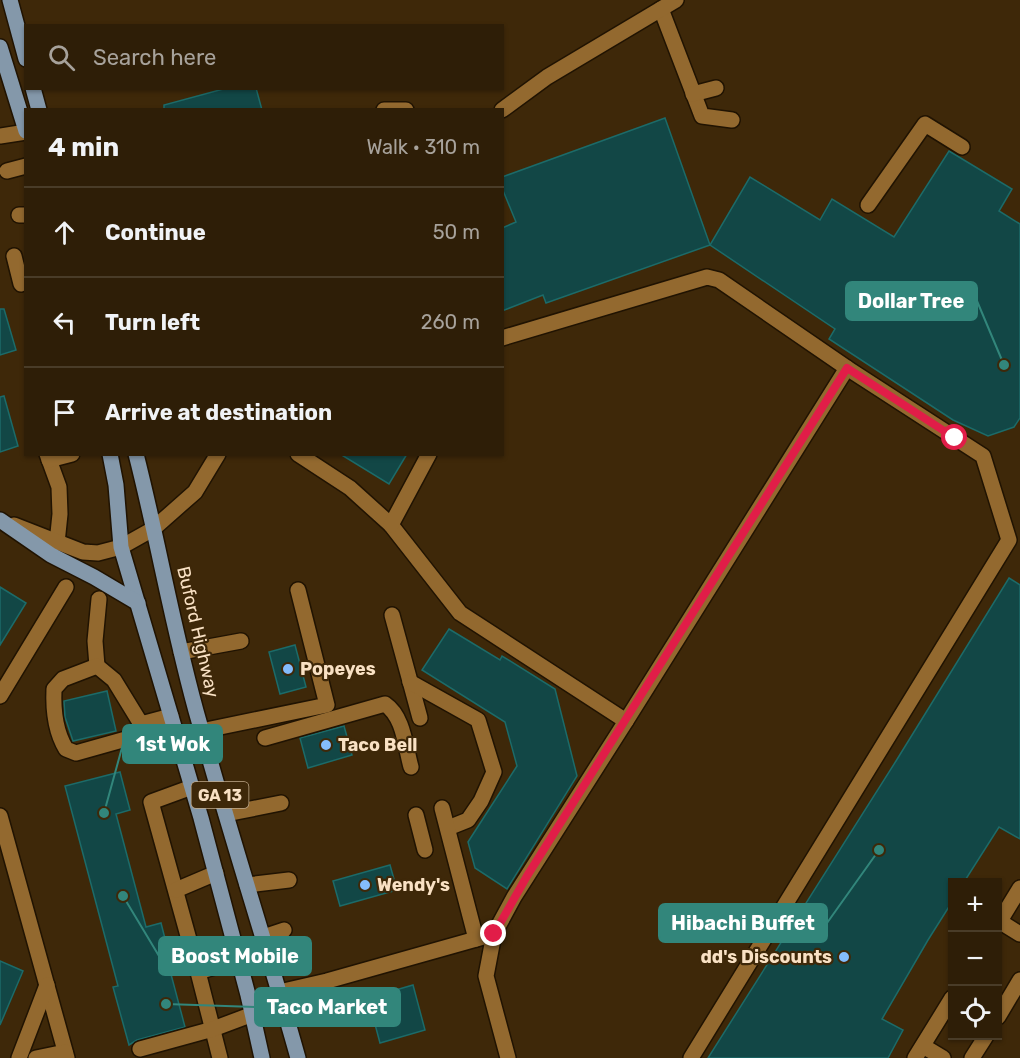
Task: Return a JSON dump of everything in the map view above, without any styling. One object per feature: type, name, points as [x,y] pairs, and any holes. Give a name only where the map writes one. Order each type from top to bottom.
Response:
[{"type":"main road","points":[[10,0],[24,52]]},
{"type":"main road","points":[[0,47],[24,125]]},
{"type":"main road","points":[[34,90],[38,108]]},
{"type":"main road","name":"GA 13","points":[[110,456],[116,485],[120,547],[216,873],[253,1014],[262,1058]]},
{"type":"main road","name":"Buford Highway","points":[[136,456],[162,560],[180,652],[201,731],[298,1058]]},
{"type":"main road","points":[[0,520],[51,555],[138,603]]},
{"type":"street","points":[[504,109],[547,77],[676,0]]},
{"type":"street","points":[[661,9],[702,116],[732,120]]},
{"type":"street","points":[[693,94],[716,88]]},
{"type":"street","points":[[868,205],[925,124],[962,147]]},
{"type":"street","points":[[0,136],[24,131]]},
{"type":"street","points":[[7,171],[24,167]]},
{"type":"street","points":[[14,256],[21,276]]},
{"type":"street","points":[[504,337],[707,277],[719,280],[847,368],[983,456],[1009,540],[691,1058]]},
{"type":"street","points":[[508,1058],[486,976],[494,934],[519,890],[847,368]]},
{"type":"street","points":[[0,520],[82,552],[98,554],[120,547],[153,529],[195,492],[217,456]]},
{"type":"street","points":[[301,456],[350,488],[392,525],[460,613],[626,721]]},
{"type":"street","points":[[392,525],[428,456]]},
{"type":"street","points":[[48,457],[59,487],[60,514],[57,543]]},
{"type":"street","points":[[0,696],[66,587]]},
{"type":"street","points":[[201,731],[327,705],[298,590]]},
{"type":"street","points":[[99,599],[95,641],[97,666],[114,680],[141,724]]},
{"type":"street","points":[[392,615],[420,718]]},
{"type":"street","points":[[180,652],[241,640]]},
{"type":"street","points":[[97,666],[63,679],[54,689],[53,713],[66,750],[76,753],[133,737],[141,724],[171,716]]},
{"type":"street","points":[[410,682],[478,720],[494,772],[481,801],[468,820],[448,828]]},
{"type":"street","points":[[265,738],[385,704],[394,710],[411,767]]},
{"type":"street","points":[[192,787],[151,802],[220,1058]]},
{"type":"street","points":[[226,814],[281,803]]},
{"type":"street","points":[[442,808],[476,939]]},
{"type":"street","points":[[416,815],[425,850]]},
{"type":"street","points":[[0,816],[66,1055],[36,1058]]},
{"type":"street","points":[[176,890],[216,873]]},
{"type":"street","points":[[247,885],[289,880]]},
{"type":"street","points":[[1002,916],[1020,888]]},
{"type":"street","points":[[1002,924],[1020,934]]},
{"type":"street","points":[[262,937],[284,930]]},
{"type":"street","points":[[279,992],[327,981],[494,934]]},
{"type":"street","points":[[198,972],[238,960]]},
{"type":"street","points":[[1002,1010],[1020,980]]},
{"type":"street","points":[[19,1058],[48,985]]},
{"type":"street","points":[[943,1058],[919,1052],[948,1005]]},
{"type":"street","points":[[140,1049],[213,1029],[253,1014]]},
{"type":"street","points":[[972,1058],[983,1040]]},
{"type":"building","points":[[220,90],[257,90],[261,108],[164,108],[164,105]]},
{"type":"building","points":[[665,118],[710,245],[546,303],[543,295],[504,310],[504,227],[516,222],[504,193],[504,176]]},
{"type":"building","points":[[949,151],[1012,189],[999,211],[1020,224],[1020,418],[1014,427],[988,436],[953,420],[829,339],[835,329],[710,245],[750,177],[820,220],[832,199],[894,237]]},
{"type":"building","points":[[0,309],[4,309],[16,350],[0,355]]},
{"type":"building","points":[[4,396],[18,446],[0,452],[0,397]]},
{"type":"building","points":[[343,456],[406,456],[389,484]]},
{"type":"building","points":[[1009,578],[1020,585],[1020,839],[999,827],[967,878],[948,878],[948,908],[882,1019],[903,1030],[888,1058],[708,1058]]},
{"type":"building","points":[[0,587],[26,603],[0,645]]},
{"type":"building","points":[[449,629],[500,660],[502,656],[555,689],[577,776],[507,889],[475,868],[468,842],[517,766],[505,722],[422,670]]},
{"type":"building","name":"Popeyes","points":[[295,645],[306,687],[280,694],[269,652]]},
{"type":"building","points":[[107,691],[116,731],[73,741],[65,717],[64,701]]},
{"type":"building","name":"Taco Bell","points":[[344,726],[352,755],[308,768],[300,738]]},
{"type":"building","points":[[120,772],[130,810],[116,814],[146,927],[161,923],[171,962],[168,963],[185,1027],[137,1040],[129,1045],[113,987],[118,986],[65,786]]},
{"type":"building","points":[[390,865],[397,890],[340,906],[333,881]]},
{"type":"building","points":[[0,961],[23,971],[0,1025]]},
{"type":"building","points":[[413,985],[425,1030],[380,1043],[368,998]]},
{"type":"place","name":"Dollar Tree","points":[[1004,365]]},
{"type":"place","name":"Popeyes","points":[[288,669]]},
{"type":"place","name":"Taco Bell","points":[[326,745]]},
{"type":"place","name":"1st Wok","points":[[104,813]]},
{"type":"place","name":"Hibachi Buffet","points":[[879,850]]},
{"type":"place","name":"Wendy's","points":[[365,885]]},
{"type":"place","name":"Boost Mobile","points":[[123,896]]},
{"type":"place","name":"dd's Discounts","points":[[844,957]]},
{"type":"place","name":"Taco Market","points":[[166,1004]]},
{"type":"route","points":[[494,934],[527,876],[847,368],[955,438]]}]
